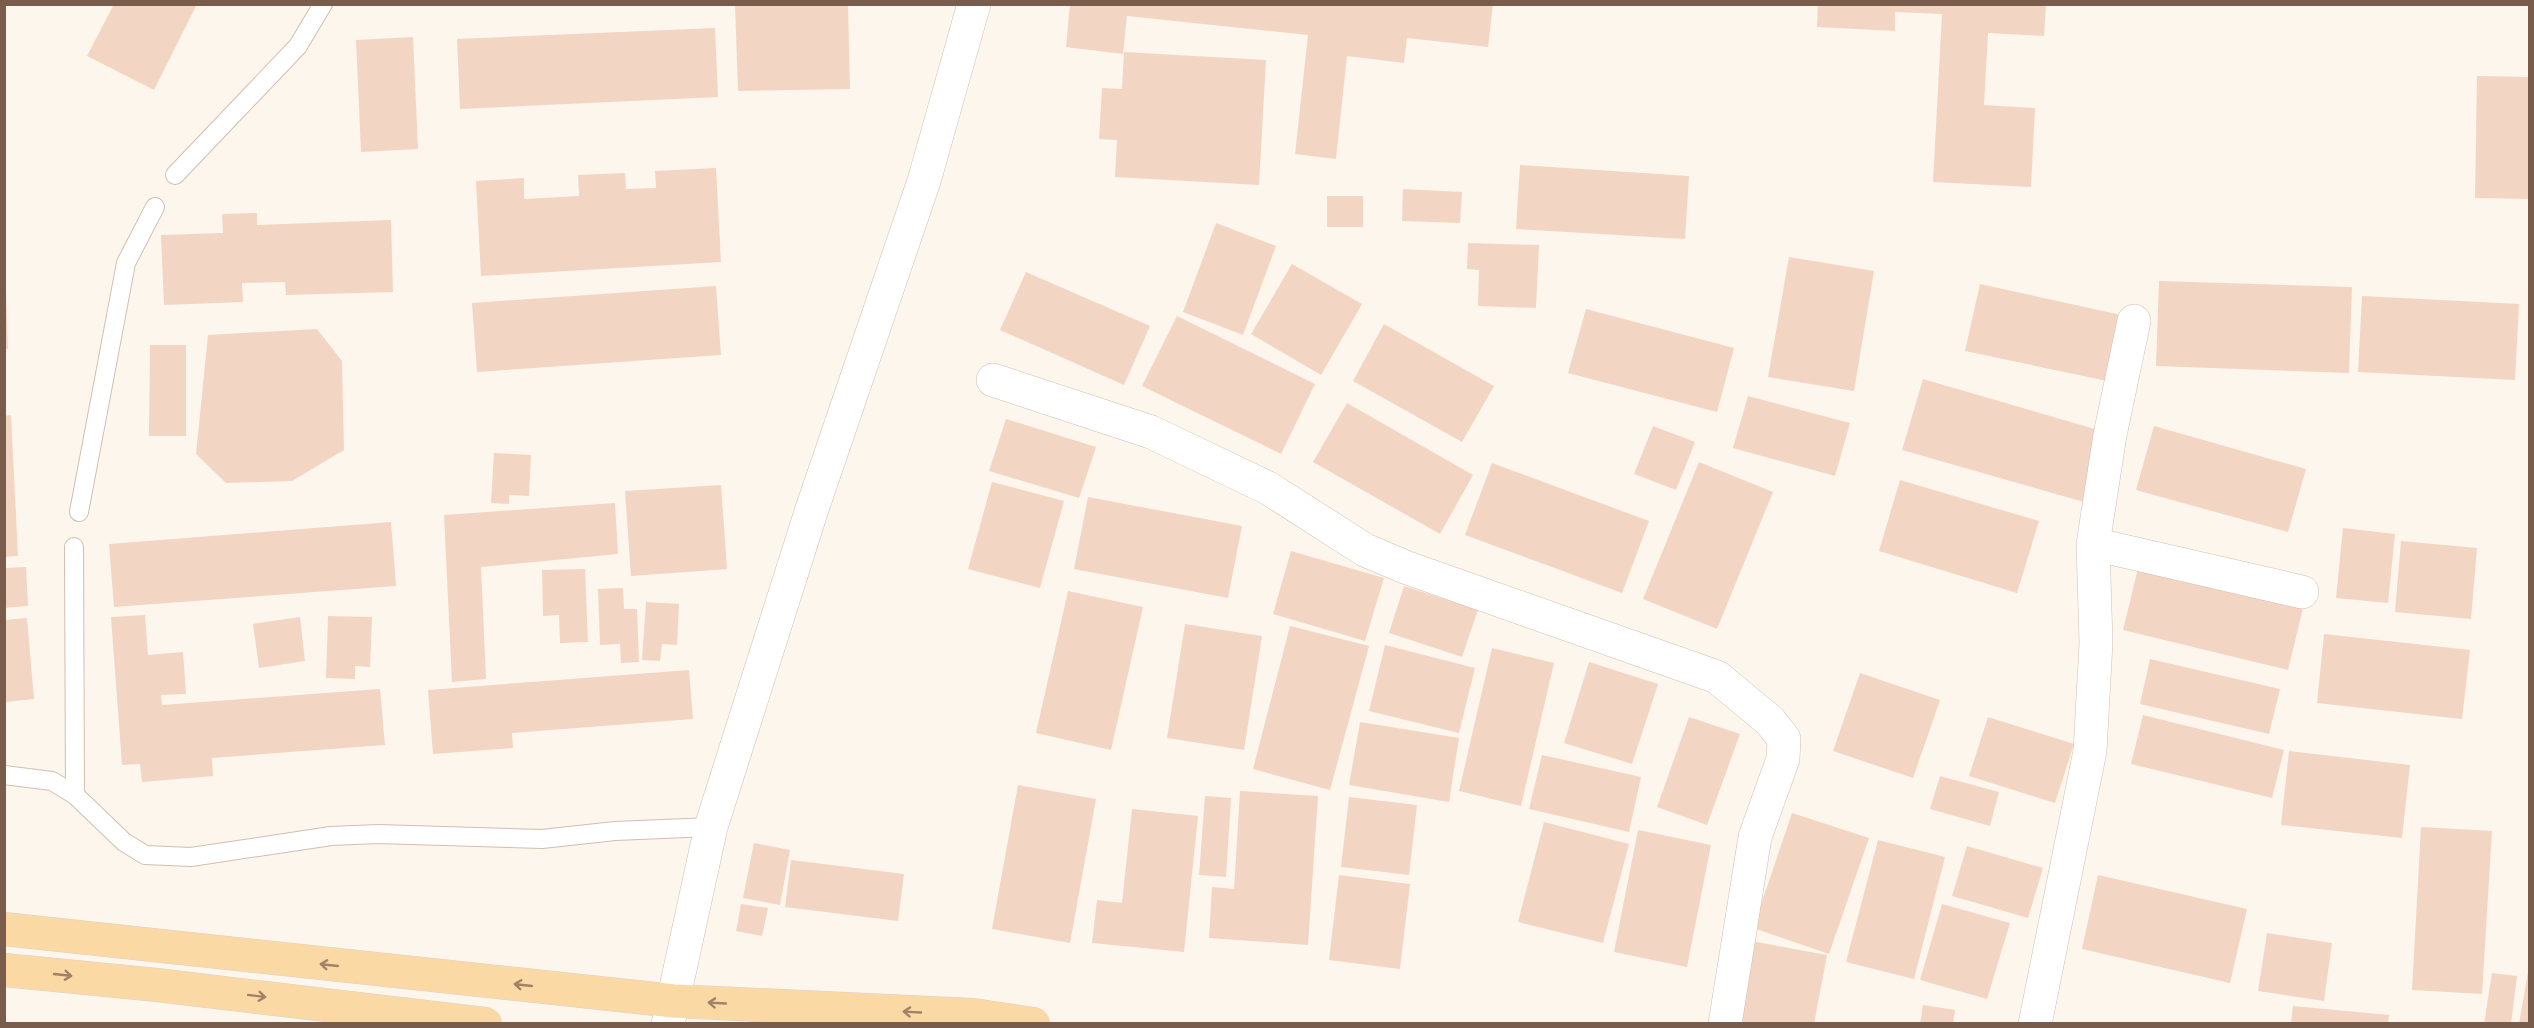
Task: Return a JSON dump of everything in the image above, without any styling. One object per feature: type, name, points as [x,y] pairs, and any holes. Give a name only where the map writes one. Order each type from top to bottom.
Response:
[{"type":"main road","points":[[4,929],[671,1012],[973,1015],[1033,1023]]},
{"type":"main road","points":[[4,970],[157,985],[485,1023]]},
{"type":"street","points":[[671,1012],[711,827],[811,512],[924,181],[974,4]]},
{"type":"street","points":[[2035,1023],[2090,751],[2096,644],[2093,544],[2110,435],[2134,321]]},
{"type":"street","points":[[993,380],[1152,432],[1268,488],[1365,550],[1717,677],[1770,721],[1784,739],[1783,759],[1755,837],[1725,1023]]},
{"type":"street","points":[[2093,544],[2301,592]]},
{"type":"lane","points":[[175,175],[298,46],[323,4]]},
{"type":"lane","points":[[79,512],[126,263],[155,207]]},
{"type":"lane","points":[[74,547],[75,795]]},
{"type":"lane","points":[[4,775],[52,781],[75,795],[124,842],[145,855],[191,857],[343,836],[378,834],[542,838],[615,831],[711,827]]},
{"type":"building","points":[[114,4],[197,4],[154,90],[87,56]]},
{"type":"building","points":[[735,4],[848,4],[850,89],[738,91]]},
{"type":"building","points":[[1070,4],[1493,4],[1488,47],[1407,38],[1404,63],[1347,56],[1336,159],[1295,154],[1308,35],[1127,16],[1123,54],[1066,47]]},
{"type":"building","points":[[1818,4],[2046,4],[2044,36],[1988,33],[1984,105],[2035,108],[2031,187],[1933,182],[1942,14],[1895,12],[1895,31],[1817,27]]},
{"type":"building","points":[[715,28],[718,97],[460,109],[457,39]]},
{"type":"building","points":[[413,37],[418,149],[361,152],[356,40]]},
{"type":"building","points":[[1124,52],[1266,60],[1259,185],[1115,177],[1117,140],[1099,139],[1102,88],[1122,89]]},
{"type":"building","points":[[2477,76],[2530,77],[2530,199],[2475,198]]},
{"type":"building","points":[[1520,165],[1689,176],[1685,239],[1516,229]]},
{"type":"building","points":[[716,168],[721,262],[481,276],[476,181],[524,178],[524,199],[579,196],[578,175],[625,173],[626,189],[656,188],[655,171]]},
{"type":"building","points":[[1403,189],[1462,192],[1460,223],[1402,221]]},
{"type":"building","points":[[1327,196],[1363,196],[1363,227],[1327,227]]},
{"type":"building","points":[[257,213],[257,225],[391,220],[393,292],[286,295],[285,282],[242,283],[243,302],[164,305],[161,235],[223,233],[222,214]]},
{"type":"building","points":[[1216,223],[1276,246],[1243,335],[1183,312]]},
{"type":"building","points":[[1468,243],[1539,245],[1536,308],[1478,306],[1479,270],[1467,269]]},
{"type":"building","points":[[1789,257],[1874,271],[1854,391],[1768,377]]},
{"type":"building","points":[[1292,264],[1362,304],[1321,375],[1251,334]]},
{"type":"building","points":[[1026,272],[1150,326],[1124,385],[1000,330]]},
{"type":"building","points":[[2159,281],[2352,287],[2349,373],[2156,366]]},
{"type":"building","points":[[1980,284],[2126,316],[2112,382],[1965,351]]},
{"type":"building","points":[[716,286],[721,355],[477,372],[472,303]]},
{"type":"building","points":[[4,289],[6,289],[8,349],[4,349]]},
{"type":"building","points":[[2362,296],[2519,304],[2515,380],[2358,372]]},
{"type":"building","points":[[1586,309],[1734,348],[1717,412],[1568,373]]},
{"type":"building","points":[[1177,316],[1315,384],[1281,454],[1142,386]]},
{"type":"building","points":[[1384,324],[1494,386],[1462,442],[1353,381]]},
{"type":"building","points":[[317,329],[342,361],[344,450],[292,481],[226,483],[196,454],[208,335]]},
{"type":"building","points":[[150,345],[186,345],[186,436],[149,436]]},
{"type":"building","points":[[1923,379],[2105,432],[2084,502],[1902,450]]},
{"type":"building","points":[[1748,396],[1850,423],[1835,476],[1733,448]]},
{"type":"building","points":[[1347,403],[1473,475],[1440,534],[1313,462]]},
{"type":"building","points":[[11,415],[18,556],[4,557],[4,416]]},
{"type":"building","points":[[1006,419],[1096,447],[1079,498],[989,471]]},
{"type":"building","points":[[1653,426],[1695,442],[1676,490],[1634,474]]},
{"type":"building","points":[[2154,426],[2306,469],[2288,532],[2136,490]]},
{"type":"building","points":[[494,453],[531,455],[529,496],[509,495],[509,504],[491,503]]},
{"type":"building","points":[[1699,462],[1773,492],[1717,629],[1643,599]]},
{"type":"building","points":[[1492,463],[1649,521],[1622,593],[1465,535]]},
{"type":"building","points":[[1900,480],[2039,521],[2017,593],[1879,551]]},
{"type":"building","points":[[992,482],[1064,501],[1040,588],[968,569]]},
{"type":"building","points":[[721,485],[727,569],[631,576],[625,491]]},
{"type":"building","points":[[1088,497],[1242,526],[1228,598],[1074,569]]},
{"type":"building","points":[[615,503],[618,554],[481,567],[486,679],[452,682],[444,515]]},
{"type":"building","points":[[391,522],[396,586],[114,607],[109,544]]},
{"type":"building","points":[[2343,528],[2395,534],[2388,603],[2336,598]]},
{"type":"building","points":[[2401,541],[2477,548],[2471,619],[2395,612]]},
{"type":"building","points":[[1291,551],[1384,578],[1365,641],[1273,614]]},
{"type":"building","points":[[2140,560],[2305,600],[2288,670],[2123,630]]},
{"type":"building","points":[[26,567],[28,606],[4,608],[4,568]]},
{"type":"building","points":[[585,569],[588,642],[560,643],[559,615],[543,616],[542,570]]},
{"type":"building","points":[[1404,586],[1478,610],[1462,657],[1389,633]]},
{"type":"building","points":[[623,588],[624,609],[637,609],[639,662],[621,663],[620,644],[600,645],[598,589]]},
{"type":"building","points":[[1068,591],[1143,607],[1111,750],[1036,733]]},
{"type":"building","points":[[646,602],[679,604],[677,645],[662,644],[660,661],[642,660]]},
{"type":"building","points":[[145,615],[148,655],[183,652],[186,694],[161,695],[162,705],[380,689],[385,745],[212,758],[213,776],[142,782],[140,764],[122,765],[111,617]]},
{"type":"building","points":[[328,616],[372,617],[370,667],[355,666],[355,679],[326,678]]},
{"type":"building","points":[[300,617],[305,661],[259,668],[253,624]]},
{"type":"building","points":[[27,618],[34,699],[5,702],[5,620]]},
{"type":"building","points":[[1185,624],[1262,636],[1244,750],[1167,738]]},
{"type":"building","points":[[1290,626],[1369,646],[1330,790],[1253,769]]},
{"type":"building","points":[[2324,634],[2470,650],[2462,719],[2317,703]]},
{"type":"building","points":[[1385,645],[1475,668],[1459,733],[1369,711]]},
{"type":"building","points":[[1492,648],[1554,663],[1521,806],[1459,791]]},
{"type":"building","points":[[2150,659],[2280,689],[2269,734],[2140,704]]},
{"type":"building","points":[[1589,662],[1658,684],[1632,764],[1564,743]]},
{"type":"building","points":[[689,670],[693,719],[512,733],[513,748],[433,754],[428,690]]},
{"type":"building","points":[[1860,673],[1940,700],[1913,778],[1833,751]]},
{"type":"building","points":[[2143,715],[2284,750],[2272,798],[2131,764]]},
{"type":"building","points":[[1689,717],[1740,734],[1707,825],[1657,807]]},
{"type":"building","points":[[1988,717],[2074,744],[2055,803],[1969,776]]},
{"type":"building","points":[[1360,722],[1459,738],[1449,802],[1349,785]]},
{"type":"building","points":[[2289,751],[2410,765],[2402,838],[2281,825]]},
{"type":"building","points":[[1542,755],[1641,777],[1629,832],[1529,809]]},
{"type":"building","points":[[1940,776],[1999,792],[1990,826],[1930,809]]},
{"type":"building","points":[[1018,785],[1096,799],[1070,943],[992,929]]},
{"type":"building","points":[[1240,791],[1318,796],[1308,945],[1209,938],[1212,887],[1234,889]]},
{"type":"building","points":[[1205,796],[1231,798],[1226,877],[1199,875]]},
{"type":"building","points":[[1349,797],[1417,805],[1409,875],[1341,867]]},
{"type":"building","points":[[1132,809],[1198,816],[1184,952],[1092,943],[1097,900],[1122,903]]},
{"type":"building","points":[[1792,813],[1869,838],[1829,954],[1753,928]]},
{"type":"building","points":[[1544,822],[1629,844],[1603,943],[1518,922]]},
{"type":"building","points":[[2421,827],[2492,831],[2482,994],[2412,990]]},
{"type":"building","points":[[1638,830],[1711,845],[1687,967],[1614,952]]},
{"type":"building","points":[[1878,840],[1945,857],[1914,979],[1846,962]]},
{"type":"building","points":[[754,843],[790,850],[780,905],[743,898]]},
{"type":"building","points":[[1967,846],[2043,868],[2028,918],[1952,896]]},
{"type":"building","points":[[791,860],[904,874],[898,921],[785,907]]},
{"type":"building","points":[[1339,875],[1410,884],[1400,969],[1329,960]]},
{"type":"building","points":[[2098,875],[2247,909],[2230,983],[2082,949]]},
{"type":"building","points":[[741,904],[768,908],[762,936],[736,931]]},
{"type":"building","points":[[1942,904],[2010,923],[1987,999],[1920,980]]},
{"type":"building","points":[[2267,933],[2332,943],[2324,1001],[2258,991]]},
{"type":"building","points":[[1751,941],[1827,955],[1814,1024],[1736,1024]]},
{"type":"building","points":[[2528,972],[2530,1024],[2519,1024]]},
{"type":"building","points":[[2492,973],[2517,976],[2511,1024],[2484,1024]]},
{"type":"building","points":[[1923,1005],[1955,1010],[1953,1024],[1920,1024]]},
{"type":"building","points":[[2293,1006],[2389,1015],[2388,1024],[2291,1024]]}]
